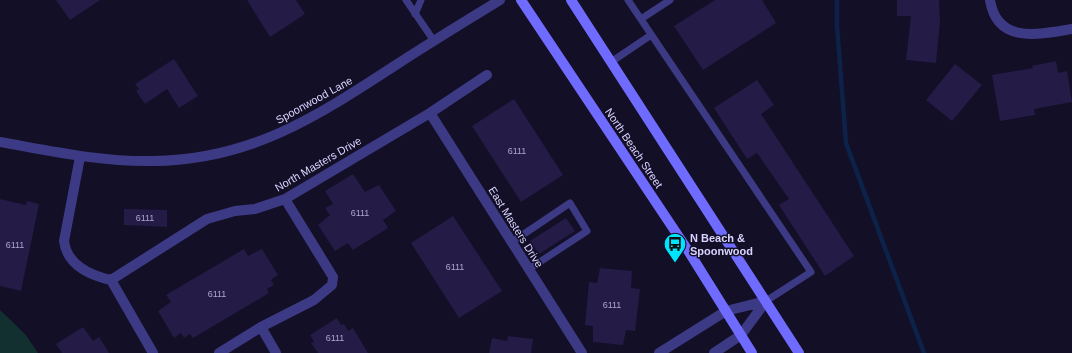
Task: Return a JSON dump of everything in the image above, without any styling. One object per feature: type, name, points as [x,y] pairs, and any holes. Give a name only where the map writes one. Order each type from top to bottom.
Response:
[{"type":"main road","name":"North Beach Street","points":[[521,0],[726,311],[752,353]]},
{"type":"main road","points":[[571,0],[799,353]]},
{"type":"street","name":"Spoonwood Lane","points":[[0,142],[80,157],[154,161],[214,155],[253,145],[290,130],[342,100],[500,0]]},
{"type":"street","points":[[990,0],[992,11],[1001,24],[1018,34],[1027,35],[1072,29]]},
{"type":"street","name":"North Masters Drive","points":[[111,280],[207,219],[236,211],[255,209],[285,198],[430,113],[487,75]]},
{"type":"street","name":"East Masters Drive","points":[[430,113],[582,353]]},
{"type":"street","points":[[80,157],[64,240],[65,251],[80,267],[98,277],[111,280],[153,353]]},
{"type":"street","points":[[219,353],[261,327],[314,300],[332,285],[333,277],[285,198]]},
{"type":"street","points":[[659,353],[726,311],[766,302]]},
{"type":"street","points":[[714,353],[741,335],[766,302]]},
{"type":"street","points":[[261,327],[276,353]]},
{"type":"lane","points":[[406,0],[434,41]]},
{"type":"lane","points":[[415,14],[421,0]]},
{"type":"lane","points":[[628,0],[811,272],[766,302]]},
{"type":"lane","points":[[641,19],[670,0]]},
{"type":"lane","points":[[611,62],[651,35]]},
{"type":"lane","points":[[512,242],[570,203],[587,231],[529,269]]},
{"type":"green space","points":[[0,310],[25,334],[38,353],[0,353]]},
{"type":"building","points":[[56,0],[100,0],[70,20]]},
{"type":"building","points":[[247,0],[296,0],[305,14],[270,37]]},
{"type":"building","points":[[715,0],[762,0],[776,23],[703,70],[674,26]]},
{"type":"building","points":[[897,0],[939,0],[940,21],[936,63],[906,60],[911,16],[897,16]]},
{"type":"building","points":[[174,59],[198,96],[179,108],[167,89],[145,104],[136,91],[139,89],[135,84]]},
{"type":"building","points":[[1056,61],[1058,73],[1067,71],[1072,102],[1034,109],[1035,115],[1000,121],[992,75],[1033,68],[1032,66]]},
{"type":"building","points":[[955,64],[982,85],[952,121],[926,100]]},
{"type":"building","points":[[757,80],[774,105],[761,114],[854,256],[825,276],[779,205],[789,199],[757,153],[747,159],[714,108]]},
{"type":"building","points":[[514,99],[563,175],[521,202],[472,126]]},
{"type":"building","points":[[353,174],[365,192],[379,185],[396,211],[383,220],[388,228],[353,250],[348,243],[335,251],[318,225],[330,215],[325,208],[333,204],[325,191]]},
{"type":"building","points":[[0,199],[26,205],[27,201],[39,204],[21,291],[0,286]]},
{"type":"building","points":[[124,209],[167,210],[167,227],[124,225]]},
{"type":"building","points":[[453,216],[502,291],[459,318],[411,243]]},
{"type":"building","points":[[566,218],[575,231],[539,254],[530,241]]},
{"type":"building","points":[[244,249],[248,256],[262,249],[278,275],[271,280],[274,285],[267,289],[269,293],[193,338],[190,334],[184,338],[181,333],[174,338],[158,311],[171,302],[166,295]]},
{"type":"building","points":[[600,268],[632,271],[631,288],[640,289],[635,331],[626,330],[623,345],[593,342],[593,326],[585,325],[589,282],[597,283]]},
{"type":"building","points":[[337,318],[341,325],[344,324],[348,331],[353,328],[368,353],[318,353],[311,343],[314,342],[310,335]]},
{"type":"building","points":[[83,327],[93,341],[99,337],[109,353],[62,353],[56,344]]},
{"type":"building","points":[[508,336],[533,339],[531,353],[489,353],[492,338],[507,341]]},
{"type":"waterway","points":[[837,0],[837,26],[846,143],[924,353]]},
{"type":"place","name":"N Beach & Spoonwood","points":[[675,264]]}]
